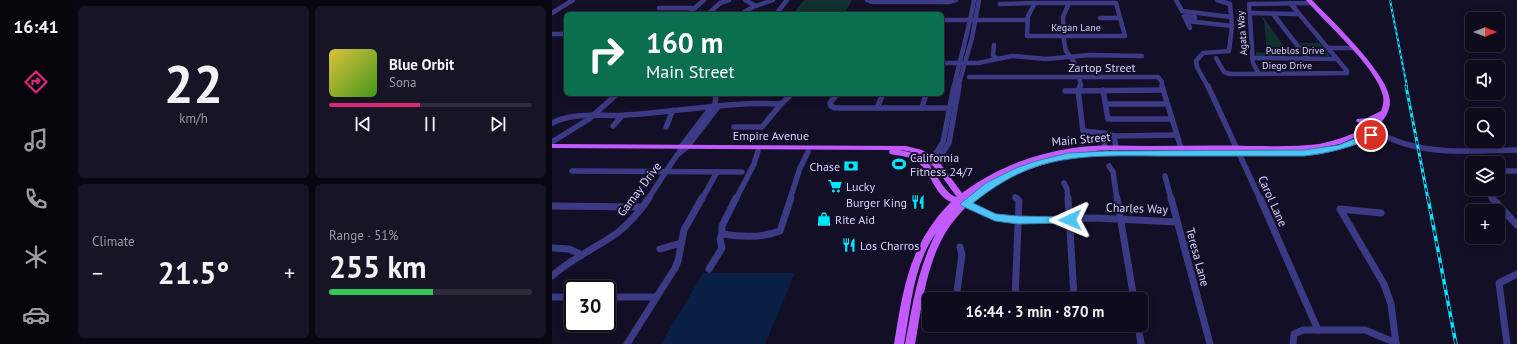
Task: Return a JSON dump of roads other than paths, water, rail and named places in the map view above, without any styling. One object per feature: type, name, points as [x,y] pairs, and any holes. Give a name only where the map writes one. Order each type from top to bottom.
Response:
[{"type":"main road","points":[[1310,1],[1372,70],[1383,85],[1386,95],[1385,112],[1369,120],[1360,121]]},
{"type":"main road","name":"Main Street","points":[[910,344],[924,272],[931,252],[961,201],[1019,170],[1062,157],[1110,151],[1181,148],[1304,153],[1328,150],[1356,142],[1372,129],[1385,112]]},
{"type":"main road","name":"Empire Avenue","points":[[552,146],[683,148],[758,154],[808,152],[897,152],[929,161]]},
{"type":"main road","points":[[758,154],[763,149],[788,147]]},
{"type":"main road","name":"Empire Avenue","points":[[552,151],[683,148],[899,147],[913,149],[929,161],[952,186],[961,201]]},
{"type":"main road","name":"Main Street","points":[[899,344],[918,256],[935,226],[979,184],[1012,166],[1041,156],[1075,150],[1238,151]]},
{"type":"main road","points":[[929,161],[936,183],[943,192],[961,201]]},
{"type":"main road","points":[[952,186],[965,188],[979,184]]},
{"type":"street","points":[[552,13],[573,0]]},
{"type":"street","points":[[690,12],[704,0]]},
{"type":"street","points":[[710,12],[720,3],[729,0]]},
{"type":"street","points":[[745,0],[756,6]]},
{"type":"street","points":[[745,12],[773,0]]},
{"type":"street","points":[[778,12],[787,0]]},
{"type":"street","points":[[867,0],[872,2],[949,2],[956,0]]},
{"type":"street","points":[[973,20],[974,0]]},
{"type":"street","points":[[929,161],[943,142],[949,108],[979,0]]},
{"type":"street","points":[[1176,0],[1182,11],[1231,17]]},
{"type":"street","name":"Carol Lane","points":[[1217,0],[1230,4],[1232,26],[1228,53],[1203,53],[1196,60],[1198,67],[1238,151],[1318,330]]},
{"type":"street","name":"Agata Way","points":[[1259,74],[1253,64],[1252,58],[1250,3],[1290,3],[1310,1]]},
{"type":"street","points":[[944,20],[1028,20],[1035,3]]},
{"type":"street","points":[[1070,3],[1063,17],[1063,36],[1065,49],[1074,62],[1076,68]]},
{"type":"street","points":[[1000,4],[1116,3],[1120,18],[1100,18]]},
{"type":"street","points":[[1290,3],[1337,59]]},
{"type":"street","points":[[660,8],[695,8]]},
{"type":"street","points":[[1250,13],[1300,14]]},
{"type":"street","points":[[1273,14],[1307,58]]},
{"type":"street","name":"Kegan Lane","points":[[1028,20],[1027,36],[1125,36],[1120,18]]},
{"type":"street","points":[[1190,28],[1187,21],[1232,26]]},
{"type":"street","points":[[552,34],[564,34]]},
{"type":"street","points":[[994,45],[993,55],[996,58]]},
{"type":"street","points":[[1328,48],[1352,48]]},
{"type":"street","points":[[944,64],[978,63],[996,58],[1012,56],[1046,59],[1090,55],[1142,56]]},
{"type":"street","name":"Diego Drive","points":[[1216,58],[1222,70],[1226,74],[1347,73],[1347,70],[1337,59]]},
{"type":"street","name":"Pueblos Drive","points":[[1252,58],[1337,59]]},
{"type":"street","points":[[929,161],[944,152],[949,143],[962,64]]},
{"type":"street","name":"Zartop Street","points":[[969,77],[1155,76],[1162,82],[1162,90],[1166,104],[1181,148]]},
{"type":"street","points":[[1080,77],[1080,85],[1078,90],[1083,131],[1103,133],[1114,136],[1177,135]]},
{"type":"street","points":[[1103,90],[1108,119],[1172,119]]},
{"type":"street","points":[[1065,91],[1162,90]]},
{"type":"street","points":[[552,142],[594,116],[616,96]]},
{"type":"street","points":[[715,105],[716,96]]},
{"type":"street","points":[[734,127],[762,127],[781,104],[790,96]]},
{"type":"street","points":[[835,96],[830,101],[830,105],[833,107],[949,108]]},
{"type":"street","points":[[877,108],[882,96]]},
{"type":"street","points":[[922,108],[925,96]]},
{"type":"street","points":[[552,123],[567,116],[622,116],[715,105],[781,104]]},
{"type":"street","points":[[1106,104],[1166,104]]},
{"type":"street","name":"Gamay Drive","points":[[552,276],[580,254],[618,232],[634,218],[683,148],[713,114],[717,108],[715,105]]},
{"type":"street","points":[[666,127],[673,110]]},
{"type":"street","points":[[612,126],[622,116]]},
{"type":"street","points":[[1372,129],[1404,144],[1423,148],[1447,150],[1517,150]]},
{"type":"street","points":[[1103,133],[1110,151]]},
{"type":"street","points":[[1110,151],[1114,136]]},
{"type":"street","points":[[722,234],[759,235],[775,234],[780,231],[808,152]]},
{"type":"street","points":[[709,269],[722,248],[720,239],[722,234],[722,226],[758,154]]},
{"type":"street","points":[[1109,166],[1113,172],[1132,292]]},
{"type":"street","points":[[572,171],[742,172]]},
{"type":"street","points":[[1505,171],[1517,171]]},
{"type":"street","points":[[627,344],[675,268],[678,261],[684,230],[717,172]]},
{"type":"street","name":"Teresa Lane","points":[[1165,176],[1210,344]]},
{"type":"street","points":[[1064,183],[1067,189],[1070,220],[1074,292]]},
{"type":"street","points":[[1491,196],[1517,224]]},
{"type":"street","points":[[1015,197],[1019,201],[1015,292]]},
{"type":"street","name":"Charles Way","points":[[961,201],[995,217],[1018,220],[1070,220],[1095,218],[1177,222]]},
{"type":"street","points":[[552,206],[642,207]]},
{"type":"street","points":[[1381,213],[1340,209],[1384,284],[1392,304],[1391,312],[1396,343]]},
{"type":"street","points":[[660,249],[681,243]]},
{"type":"street","points":[[957,292],[962,255],[960,247]]},
{"type":"street","points":[[552,248],[569,249],[580,254]]},
{"type":"street","points":[[1507,344],[1498,283],[1517,274]]},
{"type":"street","points":[[552,297],[564,297]]},
{"type":"street","points":[[616,297],[656,297]]},
{"type":"street","points":[[1293,342],[1294,334],[1303,330],[1365,330],[1396,343]]},
{"type":"street","points":[[1139,332],[1141,344]]},
{"type":"water","points":[[703,273],[795,273],[765,344],[661,344]]},
{"type":"railway","points":[[1390,0],[1407,87]]},
{"type":"railway","points":[[1406,86],[1428,199]]},
{"type":"railway","points":[[1428,198],[1456,344]]},
{"type":"place","name":"California Fitness 24/7","points":[[899,164]]},
{"type":"place","name":"Chase","points":[[851,166]]},
{"type":"place","name":"Lucky","points":[[835,186]]},
{"type":"place","name":"Burger King","points":[[918,202]]},
{"type":"place","name":"Rite Aid","points":[[824,219]]},
{"type":"place","name":"Los Charros","points":[[849,245]]}]
